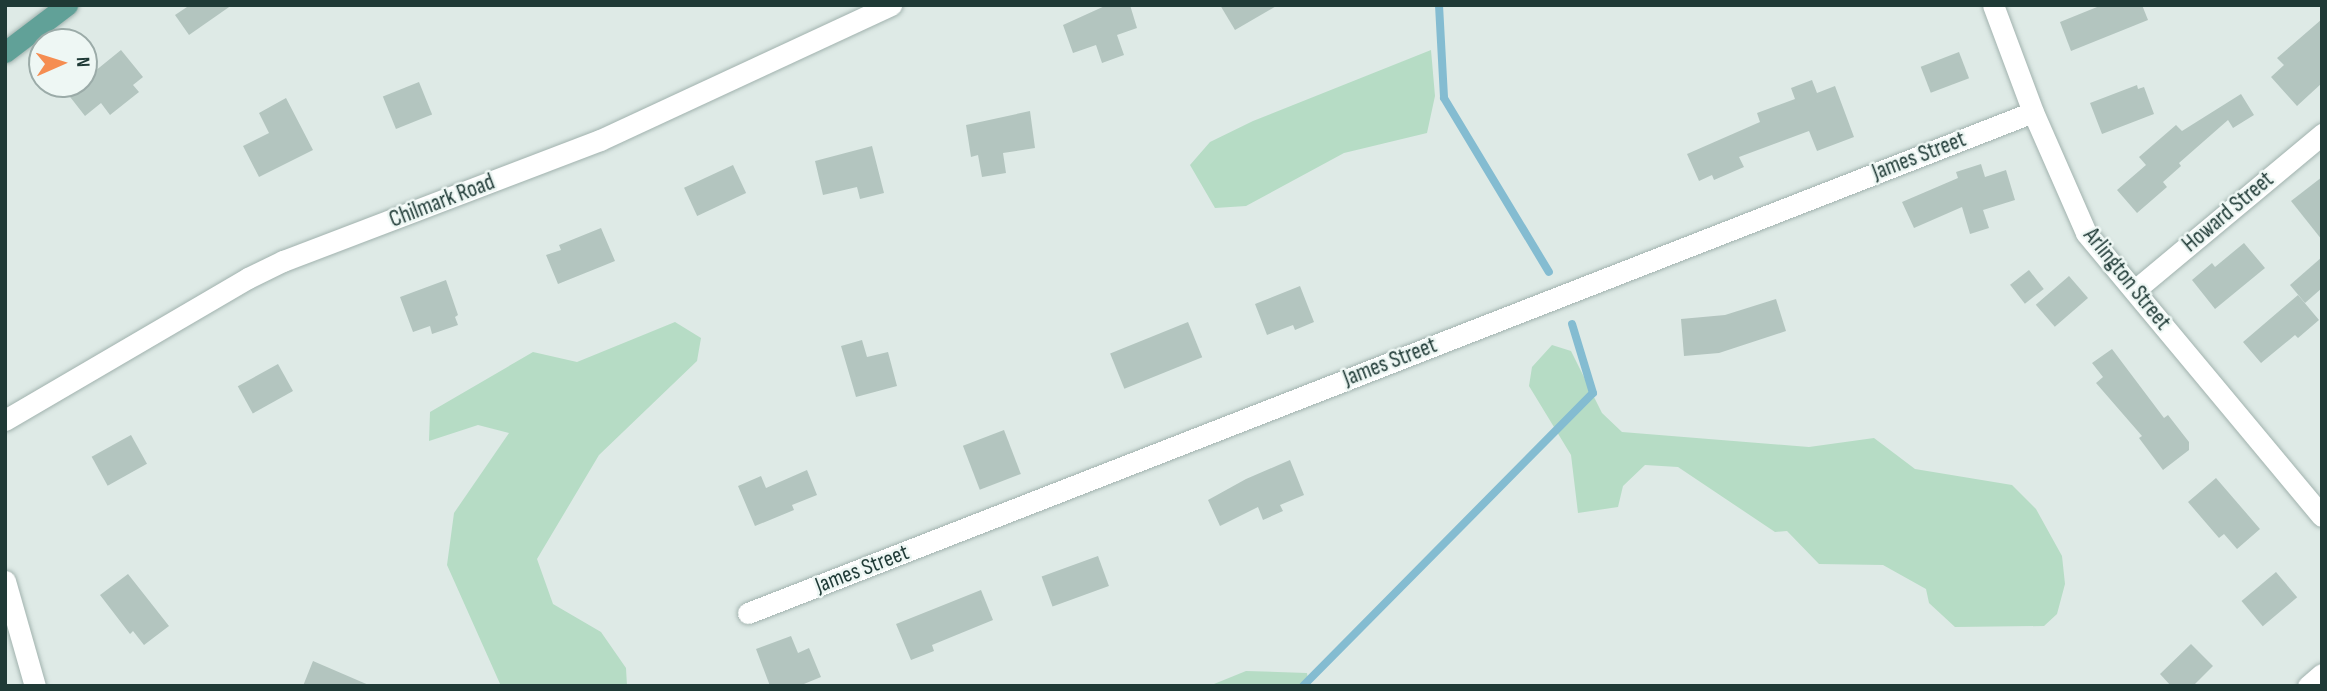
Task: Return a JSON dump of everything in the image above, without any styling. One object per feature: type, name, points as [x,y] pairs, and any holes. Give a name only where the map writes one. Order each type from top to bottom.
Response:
[{"type":"main road","points":[[5,52],[67,5]]},
{"type":"street","name":"Chilmark Road","points":[[5,419],[248,278],[283,261],[600,140],[891,5]]},
{"type":"street","name":"Arlington Street","points":[[1993,5],[2032,112],[2086,233],[2322,516]]},
{"type":"street","name":"James Street","points":[[748,613],[2032,112]]},
{"type":"street","name":"Howard Street","points":[[2135,290],[2322,134]]},
{"type":"street","points":[[5,581],[35,686]]},
{"type":"street","points":[[2308,686],[2322,674]]},
{"type":"green space","points":[[1431,50],[1435,96],[1427,133],[1344,153],[1246,206],[1215,208],[1190,165],[1210,142],[1253,121]]},
{"type":"green space","points":[[675,322],[701,338],[697,361],[599,455],[537,559],[553,604],[601,632],[626,668],[627,686],[501,686],[447,565],[454,513],[509,433],[478,425],[429,441],[430,412],[533,352],[577,362]]},
{"type":"green space","points":[[1552,345],[1571,351],[1602,413],[1622,432],[1809,447],[1874,438],[1915,469],[2012,485],[2036,509],[2062,556],[2065,584],[2057,614],[2044,626],[1955,627],[1929,603],[1926,589],[1883,565],[1819,564],[1787,531],[1775,532],[1678,467],[1645,465],[1623,486],[1618,507],[1578,513],[1571,455],[1529,386],[1532,367]]},
{"type":"green space","points":[[1246,671],[1307,673],[1309,686],[1209,686]]},
{"type":"building","points":[[190,5],[232,5],[189,35],[175,15]]},
{"type":"building","points":[[1107,5],[1130,5],[1137,28],[1117,35],[1124,55],[1102,63],[1096,45],[1073,53],[1063,25]]},
{"type":"building","points":[[1220,5],[1278,5],[1235,30]]},
{"type":"building","points":[[2102,5],[2142,5],[2148,20],[2071,51],[2060,22]]},
{"type":"building","points":[[2322,19],[2322,83],[2297,106],[2271,77],[2284,65],[2277,58]]},
{"type":"building","points":[[121,50],[143,77],[133,85],[139,92],[110,115],[101,103],[85,116],[71,98],[98,98],[98,69]]},
{"type":"building","points":[[1959,52],[1969,78],[1931,93],[1921,67]]},
{"type":"building","points":[[1812,80],[1817,93],[1835,86],[1854,137],[1817,151],[1809,131],[1739,157],[1744,167],[1714,180],[1712,175],[1699,181],[1687,154],[1760,122],[1757,113],[1795,99],[1791,88]]},
{"type":"building","points":[[419,82],[432,114],[396,129],[383,97]]},
{"type":"building","points":[[2137,85],[2138,89],[2144,87],[2154,114],[2102,134],[2090,103]]},
{"type":"building","points":[[2241,94],[2254,115],[2233,128],[2228,120],[2179,163],[2181,166],[2163,182],[2167,187],[2137,213],[2117,190],[2146,165],[2139,157],[2176,125],[2182,131]]},
{"type":"building","points":[[286,98],[313,150],[259,177],[243,146],[269,133],[259,113]]},
{"type":"building","points":[[1030,111],[1035,148],[1003,153],[1006,173],[982,177],[978,155],[971,157],[966,125]]},
{"type":"building","points":[[872,146],[884,193],[860,199],[857,187],[823,195],[815,161]]},
{"type":"building","points":[[1981,164],[1985,177],[2006,170],[2015,200],[1983,210],[1989,228],[1970,234],[1962,207],[1914,228],[1902,202],[1958,178],[1956,172]]},
{"type":"building","points":[[733,165],[746,193],[697,216],[684,188]]},
{"type":"building","points":[[2322,177],[2322,240],[2291,201]]},
{"type":"building","points":[[601,228],[615,261],[558,284],[546,255],[561,250],[559,245]]},
{"type":"building","points":[[2244,243],[2265,268],[2215,309],[2192,280],[2212,263],[2215,267]]},
{"type":"building","points":[[2322,257],[2322,288],[2305,303],[2290,285]]},
{"type":"building","points":[[2029,270],[2044,289],[2025,304],[2010,285]]},
{"type":"building","points":[[2069,276],[2088,298],[2055,327],[2036,305]]},
{"type":"building","points":[[446,280],[458,315],[455,317],[458,325],[432,334],[430,326],[413,332],[400,297]]},
{"type":"building","points":[[1300,286],[1314,322],[1295,330],[1293,325],[1267,335],[1255,304]]},
{"type":"building","points":[[2298,295],[2319,320],[2298,338],[2295,335],[2261,363],[2243,342]]},
{"type":"building","points":[[1776,299],[1786,331],[1719,353],[1684,356],[1681,319],[1725,315]]},
{"type":"building","points":[[1188,322],[1202,357],[1124,389],[1110,353]]},
{"type":"building","points":[[862,340],[867,357],[888,352],[897,386],[856,397],[841,346]]},
{"type":"building","points":[[2112,349],[2164,418],[2168,415],[2189,442],[2189,450],[2163,470],[2139,438],[2142,436],[2096,383],[2103,377],[2092,363]]},
{"type":"building","points":[[278,364],[293,391],[253,413],[238,386]]},
{"type":"building","points":[[1004,430],[1021,474],[980,490],[963,446]]},
{"type":"building","points":[[131,435],[147,464],[108,486],[92,457]]},
{"type":"building","points":[[1290,460],[1304,495],[1280,505],[1283,511],[1263,520],[1258,507],[1220,526],[1208,500],[1246,479]]},
{"type":"building","points":[[807,470],[817,495],[792,505],[794,510],[755,526],[738,486],[761,476],[766,488]]},
{"type":"building","points":[[2216,478],[2260,529],[2237,549],[2224,534],[2219,538],[2188,502]]},
{"type":"building","points":[[1098,556],[1109,586],[1053,607],[1042,577]]},
{"type":"building","points":[[2276,572],[2297,597],[2263,626],[2242,601]]},
{"type":"building","points":[[128,574],[169,626],[144,645],[133,631],[130,634],[100,595]]},
{"type":"building","points":[[981,590],[993,620],[932,645],[934,651],[911,660],[896,624]]},
{"type":"building","points":[[791,636],[798,653],[809,648],[821,677],[799,686],[770,686],[756,649]]},
{"type":"building","points":[[2191,644],[2213,666],[2193,686],[2171,686],[2160,674]]},
{"type":"building","points":[[313,661],[371,686],[303,686]]},
{"type":"waterway","points":[[1439,5],[1444,98],[1549,272]]},
{"type":"waterway","points":[[1303,686],[1593,393],[1572,324]]}]
